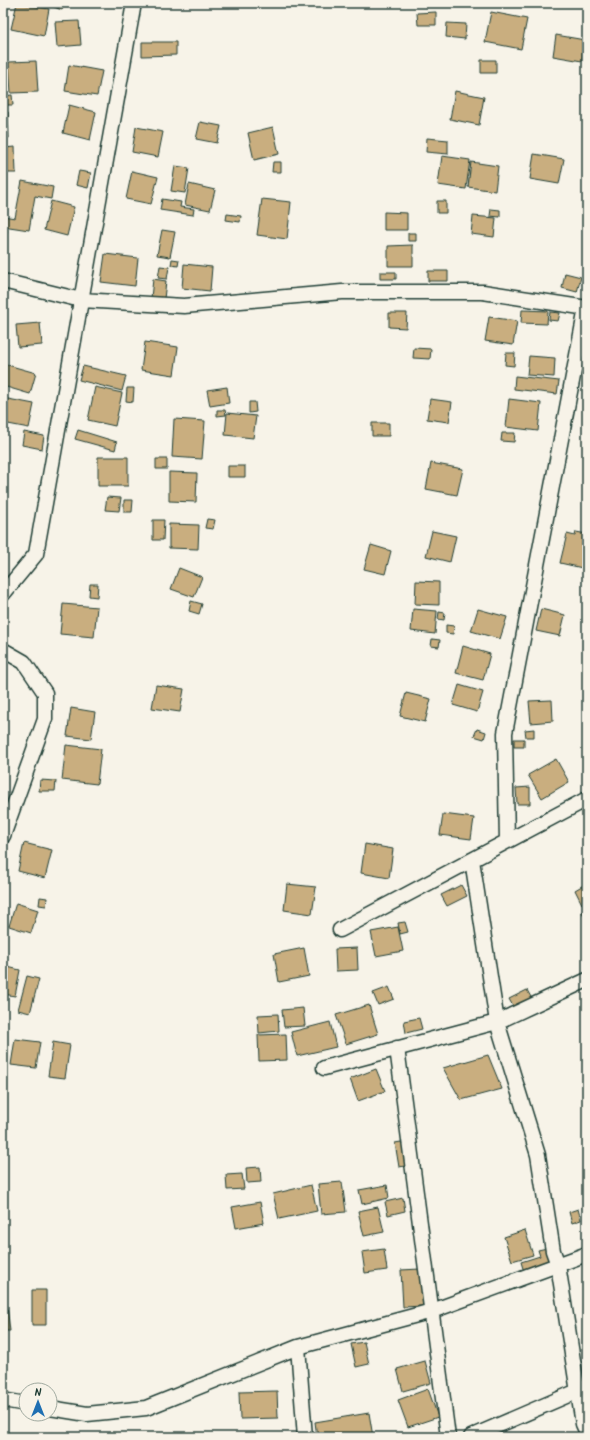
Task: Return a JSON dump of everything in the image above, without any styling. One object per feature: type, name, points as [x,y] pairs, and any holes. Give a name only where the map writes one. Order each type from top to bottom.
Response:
[{"type":"street","points":[[3,594],[36,554],[134,3]]},
{"type":"street","points":[[3,281],[81,300],[184,306],[342,292],[483,292],[587,308],[505,733],[507,841]]},
{"type":"street","points":[[3,650],[24,662],[45,693],[45,719],[3,836]]},
{"type":"street","points":[[340,930],[587,798]]},
{"type":"street","points":[[472,860],[497,1022],[538,1155],[553,1250],[558,1265],[583,1389],[583,1424],[587,1433]]},
{"type":"street","points":[[324,1068],[497,1022],[587,980]]},
{"type":"street","points":[[397,1048],[448,1437]]},
{"type":"street","points":[[58,1409],[87,1414],[146,1408],[298,1347],[432,1311],[587,1254]]},
{"type":"street","points":[[298,1347],[305,1437]]},
{"type":"street","points":[[472,1437],[583,1389]]},
{"type":"street","points":[[3,1400],[18,1403]]},
{"type":"building","points":[[17,3],[49,9],[44,36],[11,29]]},
{"type":"building","points":[[56,3],[65,3],[62,10],[54,7]]},
{"type":"building","points":[[436,12],[436,25],[418,25],[417,13]]},
{"type":"building","points":[[491,12],[527,19],[521,49],[485,42]]},
{"type":"building","points":[[79,21],[81,45],[57,47],[55,22]]},
{"type":"building","points":[[447,23],[466,24],[465,39],[446,37]]},
{"type":"building","points":[[556,35],[585,40],[582,61],[553,56]]},
{"type":"building","points":[[142,42],[176,42],[176,55],[142,56]]},
{"type":"building","points":[[481,60],[496,60],[496,73],[481,73]]},
{"type":"building","points":[[36,61],[38,92],[11,93],[9,62]]},
{"type":"building","points":[[3,64],[5,64],[6,93],[3,93]]},
{"type":"building","points":[[69,65],[102,71],[97,96],[65,91]]},
{"type":"building","points":[[455,91],[484,97],[479,125],[450,119]]},
{"type":"building","points":[[12,95],[13,105],[3,105],[3,96]]},
{"type":"building","points":[[69,105],[96,112],[90,140],[63,133]]},
{"type":"building","points":[[3,112],[8,112],[9,138],[3,138]]},
{"type":"building","points":[[200,122],[221,126],[217,143],[196,139]]},
{"type":"building","points":[[136,127],[163,132],[158,157],[132,152]]},
{"type":"building","points":[[273,127],[279,154],[254,160],[248,133]]},
{"type":"building","points":[[427,138],[448,140],[448,154],[426,152]]},
{"type":"building","points":[[15,147],[16,173],[3,173],[3,148]]},
{"type":"building","points":[[534,154],[564,159],[559,184],[530,179]]},
{"type":"building","points":[[442,156],[470,160],[466,189],[438,185]]},
{"type":"building","points":[[273,162],[281,162],[281,172],[272,172]]},
{"type":"building","points":[[471,162],[498,166],[495,191],[468,187]]},
{"type":"building","points":[[175,166],[189,168],[185,193],[171,191]]},
{"type":"building","points":[[79,171],[91,173],[88,188],[76,185]]},
{"type":"building","points":[[132,171],[158,177],[151,204],[126,199]]},
{"type":"building","points":[[22,181],[53,187],[51,199],[35,196],[29,230],[3,226],[3,216],[15,218]]},
{"type":"building","points":[[189,184],[215,190],[210,210],[185,205]]},
{"type":"building","points":[[162,199],[181,202],[180,207],[194,209],[193,215],[160,210]]},
{"type":"building","points":[[262,199],[291,202],[287,239],[257,235]]},
{"type":"building","points":[[51,201],[74,207],[67,236],[44,230]]},
{"type":"building","points":[[437,201],[446,201],[446,213],[437,213]]},
{"type":"building","points":[[491,209],[500,210],[500,217],[490,216]]},
{"type":"building","points":[[384,212],[407,213],[407,230],[384,230]]},
{"type":"building","points":[[227,214],[241,216],[240,222],[226,220]]},
{"type":"building","points":[[473,216],[496,218],[494,237],[471,234]]},
{"type":"building","points":[[3,229],[7,230],[4,255],[3,255]]},
{"type":"building","points":[[162,230],[175,232],[170,257],[157,255]]},
{"type":"building","points":[[408,233],[416,233],[416,241],[408,241]]},
{"type":"building","points":[[413,245],[413,266],[388,266],[388,246]]},
{"type":"building","points":[[105,254],[138,258],[135,286],[101,282]]},
{"type":"building","points":[[172,259],[179,260],[178,266],[171,265]]},
{"type":"building","points":[[184,264],[212,267],[210,291],[182,288]]},
{"type":"building","points":[[160,266],[169,267],[167,279],[158,278]]},
{"type":"building","points":[[428,271],[448,271],[448,281],[428,281]]},
{"type":"building","points":[[380,272],[396,272],[396,279],[380,279]]},
{"type":"building","points":[[565,273],[581,277],[577,292],[562,288]]},
{"type":"building","points":[[153,279],[166,281],[164,299],[151,298]]},
{"type":"building","points":[[522,310],[548,311],[547,324],[521,323]]},
{"type":"building","points":[[550,312],[560,313],[558,321],[549,320]]},
{"type":"building","points":[[389,313],[407,313],[406,328],[389,327]]},
{"type":"building","points":[[489,317],[517,321],[513,345],[485,341]]},
{"type":"building","points":[[40,323],[42,345],[18,347],[16,325]]},
{"type":"building","points":[[145,342],[178,347],[174,375],[141,370]]},
{"type":"building","points":[[414,348],[431,349],[430,359],[413,358]]},
{"type":"building","points":[[506,353],[515,353],[514,366],[505,365]]},
{"type":"building","points":[[529,356],[555,358],[554,377],[527,375]]},
{"type":"building","points":[[4,364],[36,373],[30,394],[3,386]]},
{"type":"building","points":[[83,366],[126,376],[122,391],[79,380]]},
{"type":"building","points":[[515,376],[559,381],[557,394],[514,389]]},
{"type":"building","points":[[95,387],[122,393],[115,426],[88,420]]},
{"type":"building","points":[[227,387],[229,403],[210,406],[207,390]]},
{"type":"building","points":[[127,388],[134,388],[133,402],[126,401]]},
{"type":"building","points":[[3,398],[34,404],[29,428],[3,423]]},
{"type":"building","points":[[430,399],[452,402],[449,422],[427,419]]},
{"type":"building","points":[[509,399],[541,403],[538,431],[506,427]]},
{"type":"building","points":[[249,402],[255,402],[256,412],[249,413]]},
{"type":"building","points":[[217,410],[225,410],[226,415],[217,416]]},
{"type":"building","points":[[227,413],[256,416],[253,438],[225,435]]},
{"type":"building","points":[[174,419],[205,421],[202,459],[172,457]]},
{"type":"building","points":[[372,423],[389,423],[389,436],[372,436]]},
{"type":"building","points":[[78,430],[117,442],[115,450],[75,439]]},
{"type":"building","points":[[24,432],[44,436],[42,449],[22,445]]},
{"type":"building","points":[[502,433],[515,433],[514,442],[501,441]]},
{"type":"building","points":[[98,457],[128,457],[128,486],[98,486]]},
{"type":"building","points":[[156,459],[167,459],[167,469],[156,469]]},
{"type":"building","points":[[431,463],[463,469],[457,495],[426,489]]},
{"type":"building","points":[[228,466],[245,466],[245,477],[228,477]]},
{"type":"building","points":[[169,472],[197,473],[196,502],[169,501]]},
{"type":"building","points":[[107,497],[121,498],[119,511],[105,510]]},
{"type":"building","points":[[124,500],[133,500],[132,512],[124,512]]},
{"type":"building","points":[[207,519],[215,520],[213,529],[205,528]]},
{"type":"building","points":[[153,520],[164,520],[163,540],[153,540]]},
{"type":"building","points":[[169,524],[199,525],[198,549],[169,548]]},
{"type":"building","points":[[432,531],[456,536],[450,562],[426,556]]},
{"type":"building","points":[[576,532],[587,534],[587,569],[560,563],[567,534],[575,536]]},
{"type":"building","points":[[371,545],[391,551],[385,574],[364,569]]},
{"type":"building","points":[[179,568],[202,577],[194,597],[171,589]]},
{"type":"building","points":[[416,581],[439,582],[439,605],[415,604]]},
{"type":"building","points":[[90,584],[98,584],[97,597],[89,596]]},
{"type":"building","points":[[191,601],[202,604],[199,614],[189,611]]},
{"type":"building","points":[[63,604],[97,607],[94,637],[60,634]]},
{"type":"building","points":[[413,609],[437,611],[435,634],[411,631]]},
{"type":"building","points":[[478,609],[507,617],[500,639],[471,631]]},
{"type":"building","points":[[541,609],[565,615],[560,636],[536,631]]},
{"type":"building","points":[[439,612],[445,613],[444,620],[438,619]]},
{"type":"building","points":[[446,625],[454,626],[453,634],[446,633]]},
{"type":"building","points":[[432,639],[440,640],[439,647],[431,646]]},
{"type":"building","points":[[463,646],[490,654],[483,680],[456,673]]},
{"type":"building","points":[[156,685],[184,689],[180,712],[152,708]]},
{"type":"building","points":[[459,685],[483,692],[477,712],[453,705]]},
{"type":"building","points":[[406,693],[431,699],[425,722],[400,716]]},
{"type":"building","points":[[552,700],[553,721],[531,723],[529,701]]},
{"type":"building","points":[[71,708],[95,712],[91,739],[67,736]]},
{"type":"building","points":[[477,729],[486,732],[484,739],[474,736]]},
{"type":"building","points":[[534,729],[534,737],[526,737],[525,730]]},
{"type":"building","points":[[514,739],[524,739],[524,747],[514,747]]},
{"type":"building","points":[[66,745],[101,749],[97,784],[62,780]]},
{"type":"building","points":[[556,759],[569,782],[542,798],[528,775]]},
{"type":"building","points":[[40,780],[56,781],[55,791],[39,791]]},
{"type":"building","points":[[530,787],[530,804],[517,804],[516,788]]},
{"type":"building","points":[[443,814],[474,818],[471,839],[440,835]]},
{"type":"building","points":[[24,843],[52,850],[45,878],[18,871]]},
{"type":"building","points":[[365,844],[393,849],[389,878],[361,873]]},
{"type":"building","points":[[587,883],[587,901],[582,904],[575,890]]},
{"type":"building","points":[[287,884],[316,887],[312,914],[284,910]]},
{"type":"building","points":[[461,885],[467,896],[447,906],[441,895]]},
{"type":"building","points":[[40,897],[47,898],[46,906],[39,905]]},
{"type":"building","points":[[16,903],[38,910],[31,933],[9,926]]},
{"type":"building","points":[[587,909],[587,921],[582,912]]},
{"type":"building","points":[[405,922],[408,932],[400,934],[398,923]]},
{"type":"building","points":[[398,927],[403,951],[376,956],[371,932]]},
{"type":"building","points":[[304,948],[309,976],[279,982],[274,954]]},
{"type":"building","points":[[357,948],[358,970],[336,971],[335,949]]},
{"type":"building","points":[[3,966],[20,970],[15,996],[3,994]]},
{"type":"building","points":[[27,976],[39,979],[30,1013],[18,1010]]},
{"type":"building","points":[[389,987],[394,999],[378,1005],[373,993]]},
{"type":"building","points":[[527,990],[532,999],[514,1008],[509,999]]},
{"type":"building","points":[[369,1005],[378,1034],[346,1044],[336,1015]]},
{"type":"building","points":[[303,1008],[305,1026],[284,1027],[282,1010]]},
{"type":"building","points":[[278,1014],[279,1031],[259,1033],[258,1015]]},
{"type":"building","points":[[419,1018],[422,1029],[406,1033],[404,1021]]},
{"type":"building","points":[[330,1022],[336,1047],[297,1056],[291,1032]]},
{"type":"building","points":[[286,1034],[287,1060],[259,1061],[258,1035]]},
{"type":"building","points":[[15,1039],[40,1042],[36,1068],[11,1065]]},
{"type":"building","points":[[53,1042],[70,1045],[65,1078],[48,1076]]},
{"type":"building","points":[[488,1055],[502,1089],[461,1100],[443,1068]]},
{"type":"building","points":[[376,1069],[385,1091],[358,1101],[350,1079]]},
{"type":"building","points":[[407,1141],[411,1165],[399,1167],[395,1143]]},
{"type":"building","points":[[260,1167],[261,1182],[247,1183],[246,1168]]},
{"type":"building","points":[[242,1174],[244,1189],[227,1190],[226,1175]]},
{"type":"building","points":[[342,1182],[346,1212],[321,1214],[318,1184]]},
{"type":"building","points":[[311,1185],[317,1211],[279,1219],[273,1194]]},
{"type":"building","points":[[387,1185],[389,1198],[362,1204],[359,1190]]},
{"type":"building","points":[[403,1198],[405,1211],[388,1215],[385,1202]]},
{"type":"building","points":[[260,1202],[264,1223],[236,1228],[232,1207]]},
{"type":"building","points":[[587,1204],[587,1220],[582,1206]]},
{"type":"building","points":[[378,1207],[384,1232],[364,1236],[358,1211]]},
{"type":"building","points":[[578,1209],[581,1220],[572,1223],[569,1212]]},
{"type":"building","points":[[525,1230],[533,1255],[512,1261],[504,1237]]},
{"type":"building","points":[[547,1248],[553,1266],[525,1275],[521,1262],[540,1256],[538,1250]]},
{"type":"building","points":[[384,1249],[387,1270],[365,1273],[362,1252]]},
{"type":"building","points":[[420,1269],[423,1306],[403,1307],[401,1270]]},
{"type":"building","points":[[32,1290],[46,1290],[46,1325],[32,1325]]},
{"type":"building","points":[[3,1306],[7,1306],[10,1331],[3,1331]]},
{"type":"building","points":[[364,1342],[369,1364],[356,1367],[351,1344]]},
{"type":"building","points":[[425,1361],[431,1383],[403,1391],[397,1369]]},
{"type":"building","points":[[428,1389],[438,1417],[408,1427],[398,1400]]},
{"type":"building","points":[[277,1391],[278,1418],[240,1419],[239,1392]]},
{"type":"building","points":[[369,1413],[373,1437],[317,1437],[315,1422]]}]
